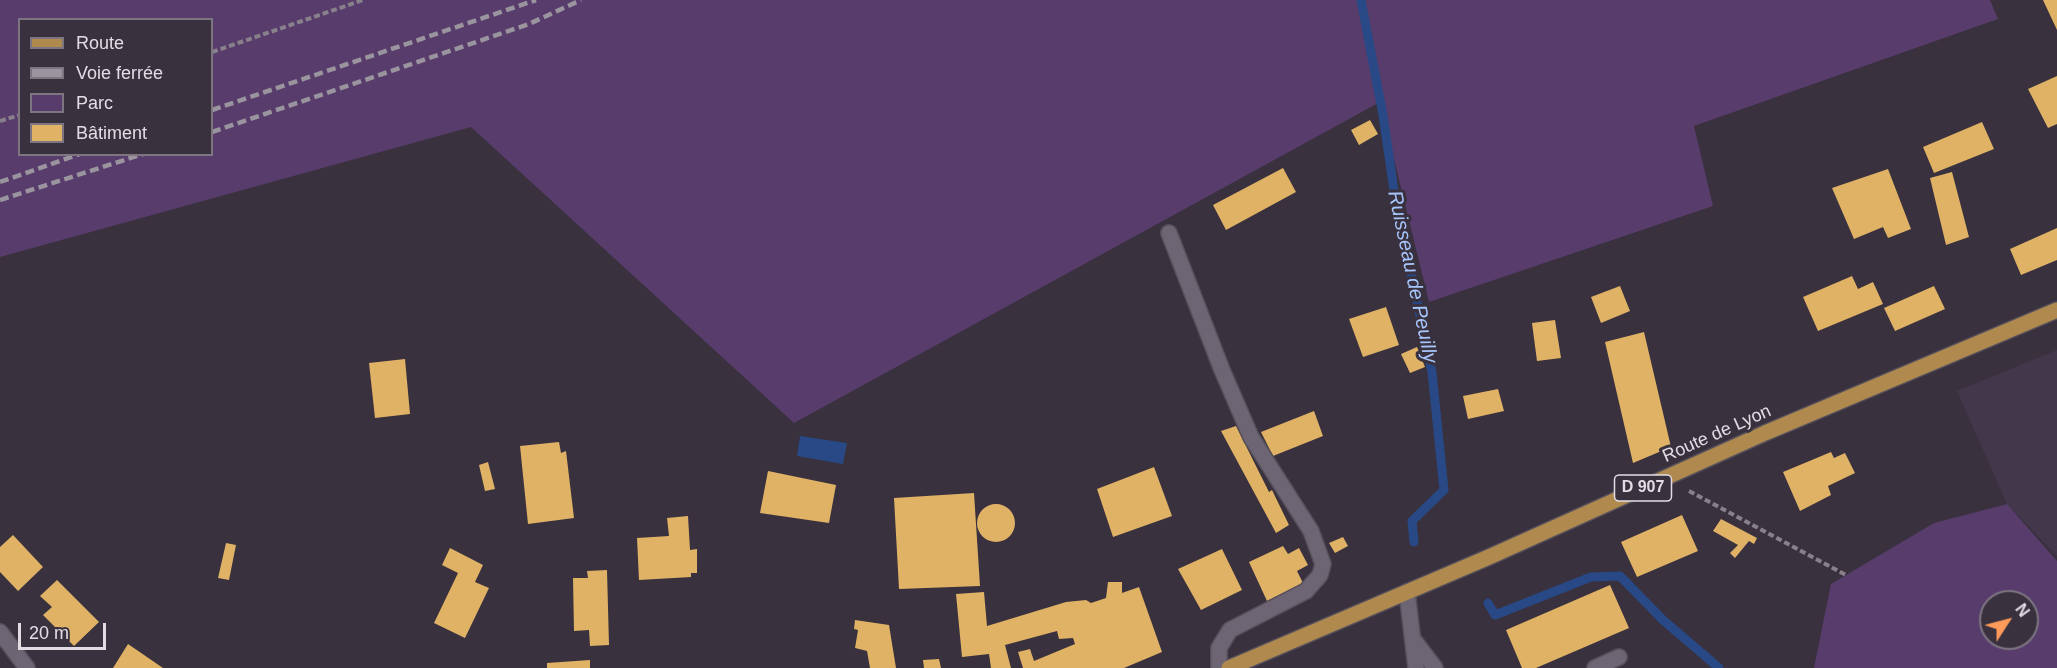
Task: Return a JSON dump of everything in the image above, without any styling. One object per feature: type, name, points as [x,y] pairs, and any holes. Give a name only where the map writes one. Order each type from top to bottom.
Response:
[{"type":"main road","name":"Route de Lyon","points":[[1229,668],[1407,592],[1765,433],[2057,310]]},
{"type":"street","points":[[1169,233],[1222,370],[1251,437],[1311,531],[1323,564],[1320,575],[1306,591],[1230,630],[1219,648],[1219,668]]},
{"type":"street","points":[[1407,592],[1416,668]]},
{"type":"street","points":[[0,632],[27,668]]},
{"type":"street","points":[[1413,639],[1436,668]]},
{"type":"street","points":[[1595,668],[1619,657]]},
{"type":"path","points":[[213,52],[363,0]]},
{"type":"path","points":[[0,121],[18,116]]},
{"type":"path","points":[[1665,478],[1846,575]]},
{"type":"shaded area","points":[[2057,350],[2057,556],[2007,504],[1957,391]]},
{"type":"green space","points":[[0,0],[1990,0],[1998,19],[1694,126],[1713,206],[1429,302],[1380,102],[794,423],[471,127],[0,257]]},
{"type":"green space","points":[[2007,504],[2057,561],[2057,668],[1814,668],[1831,584],[1934,523]]},
{"type":"water","points":[[800,436],[847,443],[843,464],[797,456]]},
{"type":"building","points":[[2043,0],[2057,0],[2057,30]]},
{"type":"building","points":[[2057,76],[2057,124],[2048,128],[2028,89]]},
{"type":"building","points":[[1370,120],[1378,134],[1359,145],[1351,130]]},
{"type":"building","points":[[1982,122],[1994,149],[1934,173],[1923,147]]},
{"type":"building","points":[[1283,168],[1296,192],[1226,230],[1213,205]]},
{"type":"building","points":[[1888,169],[1911,229],[1888,238],[1883,227],[1854,239],[1832,188]]},
{"type":"building","points":[[1952,172],[1969,237],[1946,245],[1930,178]]},
{"type":"building","points":[[2057,228],[2057,260],[2021,275],[2010,249]]},
{"type":"building","points":[[1852,276],[1858,289],[1873,282],[1883,304],[1818,331],[1803,297]]},
{"type":"building","points":[[1620,286],[1630,311],[1601,323],[1591,297]]},
{"type":"building","points":[[1934,286],[1945,309],[1895,331],[1884,308]]},
{"type":"building","points":[[1386,307],[1399,345],[1363,357],[1349,319]]},
{"type":"building","points":[[1555,320],[1561,358],[1537,361],[1532,323]]},
{"type":"building","points":[[1644,332],[1671,447],[1633,463],[1605,342]]},
{"type":"building","points":[[1417,347],[1425,367],[1410,373],[1401,354]]},
{"type":"building","points":[[405,359],[410,414],[375,418],[369,363]]},
{"type":"building","points":[[1498,389],[1504,411],[1468,419],[1463,396]]},
{"type":"building","points":[[1314,411],[1323,436],[1273,456],[1261,432]]},
{"type":"building","points":[[1236,426],[1269,492],[1272,490],[1289,525],[1276,533],[1221,431]]},
{"type":"building","points":[[559,442],[561,453],[566,451],[574,518],[528,524],[520,446]]},
{"type":"building","points":[[1831,452],[1834,458],[1845,453],[1855,473],[1828,486],[1831,495],[1800,511],[1783,472]]},
{"type":"building","points":[[488,462],[495,489],[485,491],[479,465]]},
{"type":"building","points":[[1154,467],[1172,516],[1113,537],[1097,489]]},
{"type":"building","points":[[768,471],[836,485],[829,523],[760,513]]},
{"type":"building","points":[[974,493],[980,586],[899,589],[894,498]]},
{"type":"building","points":[[996,504],[1010,509],[1015,523],[1010,537],[996,542],[982,537],[977,523],[982,509]]},
{"type":"building","points":[[1682,515],[1698,551],[1637,577],[1621,542]]},
{"type":"building","points":[[688,516],[690,550],[697,549],[697,573],[691,573],[691,577],[639,580],[637,538],[669,536],[667,518]]},
{"type":"building","points":[[1721,519],[1757,538],[1754,544],[1749,541],[1735,558],[1730,553],[1738,545],[1713,531]]},
{"type":"building","points":[[13,535],[43,567],[18,591],[0,572],[0,547]]},
{"type":"building","points":[[1343,537],[1348,546],[1335,553],[1329,543]]},
{"type":"building","points":[[226,543],[236,545],[229,580],[218,578]]},
{"type":"building","points":[[1283,546],[1288,554],[1299,548],[1308,565],[1297,571],[1303,583],[1267,601],[1249,562]]},
{"type":"building","points":[[450,548],[483,565],[475,582],[489,588],[465,638],[434,623],[458,573],[442,565]]},
{"type":"building","points":[[1222,549],[1242,590],[1201,610],[1178,569]]},
{"type":"building","points":[[607,570],[609,645],[590,646],[589,630],[574,631],[573,578],[588,578],[587,571]]},
{"type":"building","points":[[57,580],[99,622],[74,646],[43,615],[52,607],[40,596]]},
{"type":"building","points":[[1108,582],[1122,582],[1122,593],[1139,587],[1162,652],[1124,668],[1023,668],[1018,652],[1030,649],[1034,661],[1075,644],[1073,638],[1059,639],[1057,631],[1005,645],[1011,668],[991,668],[989,654],[962,657],[956,594],[984,592],[987,626],[1066,602],[1086,600],[1091,603],[1106,598]]},
{"type":"building","points":[[1610,585],[1629,628],[1536,668],[1522,668],[1506,630]]},
{"type":"building","points":[[855,620],[889,625],[896,668],[870,668],[867,651],[855,648],[858,630],[854,629]]},
{"type":"building","points":[[128,644],[163,668],[113,668]]},
{"type":"building","points":[[939,659],[941,668],[924,668],[923,660]]},
{"type":"building","points":[[590,660],[590,668],[547,668],[547,663]]},
{"type":"waterway","name":"Ruisseau de Peuilly","points":[[1361,0],[1383,115],[1395,198],[1432,372],[1444,490],[1412,521],[1414,542]]},
{"type":"waterway","name":"Ruisseau de Peuilly","points":[[1488,603],[1495,615],[1591,577],[1620,576],[1663,620],[1719,668]]},
{"type":"railway","points":[[213,110],[536,0]]},
{"type":"railway","points":[[213,132],[529,24],[581,0]]},
{"type":"railway","points":[[0,182],[74,156]]},
{"type":"railway","points":[[0,200],[137,156]]}]
